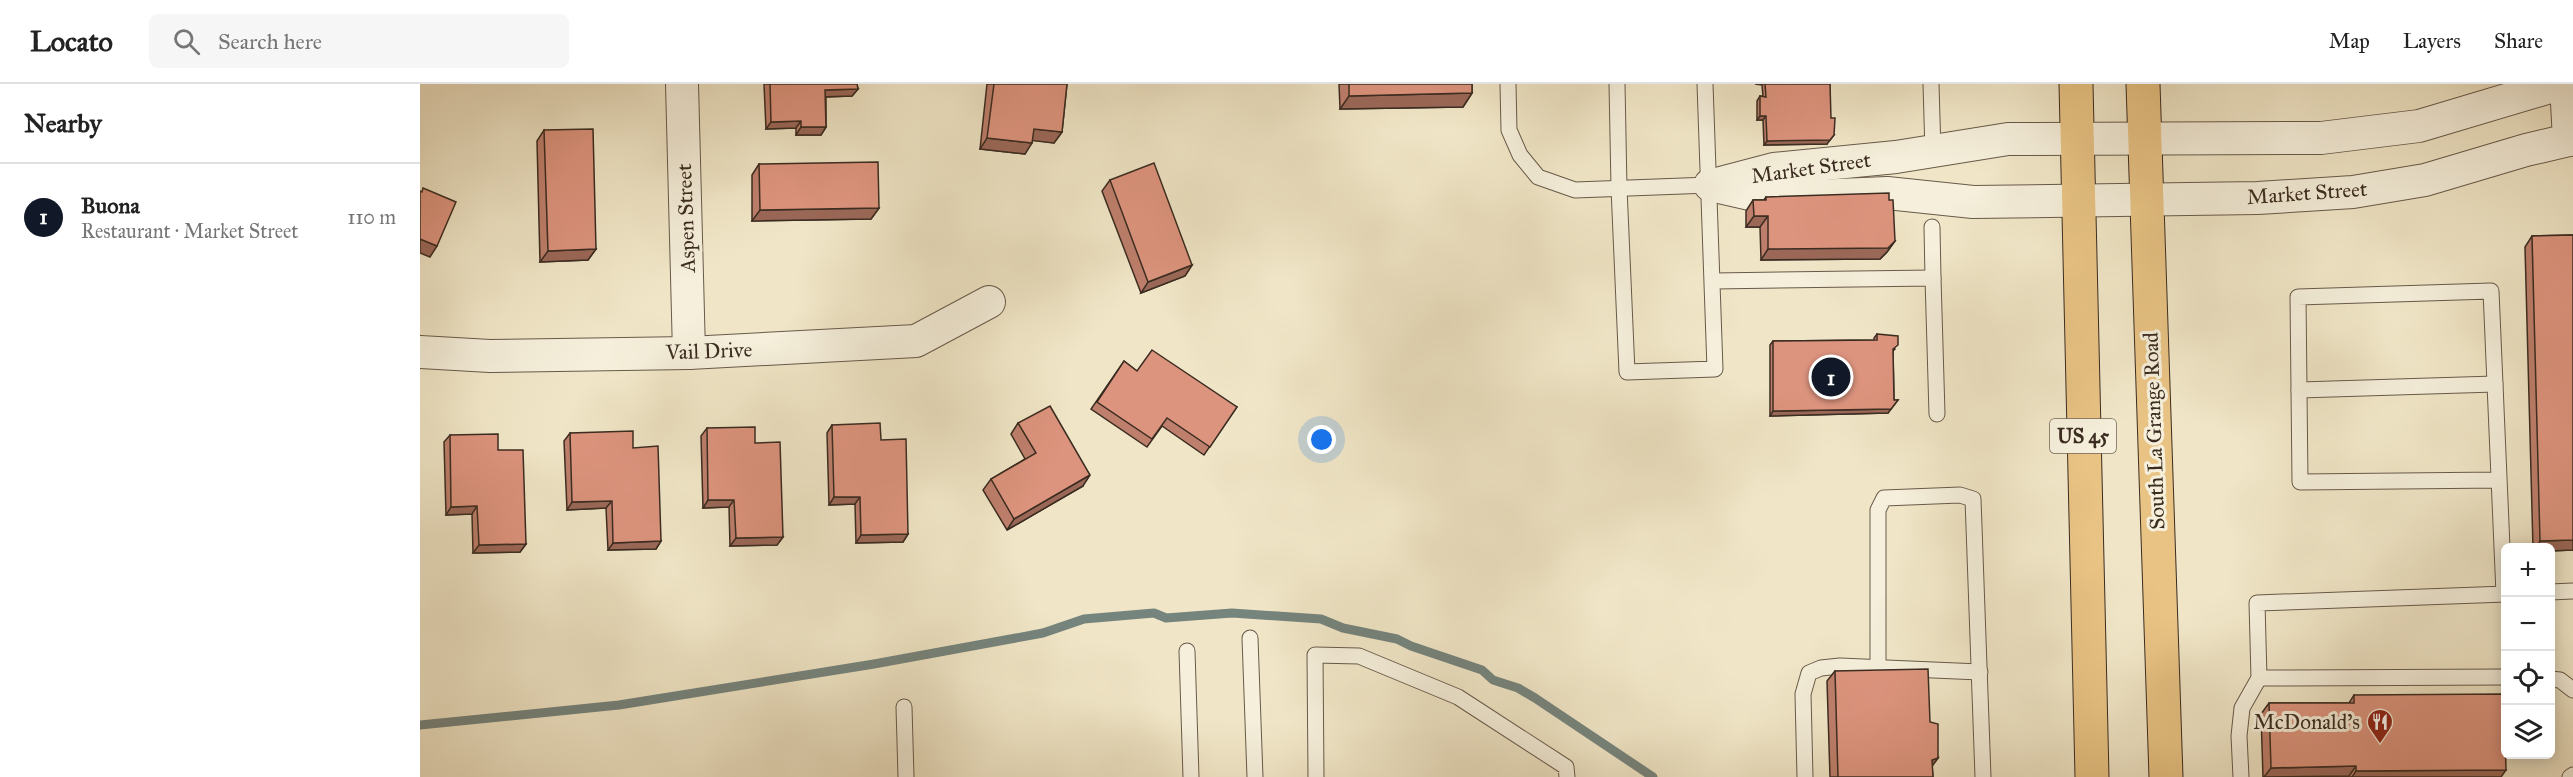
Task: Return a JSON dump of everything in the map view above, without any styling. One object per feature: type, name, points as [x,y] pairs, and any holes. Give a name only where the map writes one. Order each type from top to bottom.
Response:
[{"type":"main road","name":"US 45","points":[[2076,84],[2092,777]]},
{"type":"main road","name":"South La Grange Road","points":[[2143,84],[2166,777]]},
{"type":"street","name":"Aspen Street","points":[[682,84],[689,352]]},
{"type":"street","name":"Market Street","points":[[1710,185],[1774,169],[1933,152],[2008,139],[2321,138],[2420,126],[2560,84]]},
{"type":"street","points":[[2566,84],[2571,140]]},
{"type":"street","name":"Market Street","points":[[1710,185],[1767,198],[1887,194],[1973,202],[2258,198],[2354,192],[2425,180],[2526,150],[2571,140]]},
{"type":"street","name":"Vail Drive","points":[[420,352],[489,356],[689,352],[916,341],[989,302]]},
{"type":"lane","points":[[1508,84],[1509,130],[1520,155],[1538,177],[1575,190],[1710,185]]},
{"type":"lane","points":[[1617,84],[1627,372],[1715,369],[1714,281],[1705,84]]},
{"type":"lane","points":[[1931,84],[1933,152]]},
{"type":"lane","points":[[1932,227],[1937,414]]},
{"type":"lane","points":[[1714,281],[1933,278]]},
{"type":"lane","points":[[2499,480],[2300,482],[2298,297],[2491,291],[2502,543]]},
{"type":"lane","points":[[2299,390],[2495,384]]},
{"type":"lane","points":[[1878,668],[1878,510],[1884,498],[1960,495],[1973,499],[1983,777]]},
{"type":"lane","points":[[2555,592],[2573,591]]},
{"type":"lane","points":[[2241,777],[2239,736],[2242,708],[2259,678],[2257,603],[2501,594]]},
{"type":"lane","points":[[1250,638],[1254,777]]},
{"type":"lane","points":[[1187,651],[1191,777]]},
{"type":"lane","points":[[1316,777],[1315,655],[1359,656],[1458,698],[1566,767],[1567,777]]},
{"type":"lane","points":[[1805,777],[1803,694],[1809,673],[1831,667],[1980,672]]},
{"type":"lane","points":[[2259,678],[2501,677]]},
{"type":"lane","points":[[2555,680],[2560,680],[2573,690]]},
{"type":"lane","points":[[904,707],[906,777]]},
{"type":"building","points":[[770,84],[857,84],[858,89],[825,90],[826,127],[801,127],[801,121],[771,122]]},
{"type":"building","points":[[994,84],[1067,84],[1062,132],[1034,129],[1032,143],[987,138]]},
{"type":"building","points":[[1349,84],[1472,84],[1472,93],[1349,96]]},
{"type":"building","points":[[1765,84],[1830,84],[1831,118],[1835,118],[1834,135],[1830,140],[1767,141],[1766,116],[1760,116],[1760,96],[1766,97]]},
{"type":"building","points":[[593,129],[596,249],[548,251],[544,130]]},
{"type":"building","points":[[878,162],[879,208],[760,210],[759,164]]},
{"type":"building","points":[[1154,163],[1192,265],[1148,282],[1110,180]]},
{"type":"building","points":[[423,188],[456,202],[437,246],[420,239],[420,191],[422,192]]},
{"type":"building","points":[[1889,193],[1889,200],[1893,200],[1895,241],[1888,248],[1768,249],[1768,216],[1754,216],[1753,200],[1766,200],[1766,197]]},
{"type":"building","points":[[2573,235],[2573,540],[2540,541],[2532,236]]},
{"type":"building","points":[[1877,334],[1898,336],[1898,345],[1893,349],[1894,400],[1898,400],[1891,409],[1773,411],[1773,341],[1877,340]]},
{"type":"building","points":[[1152,350],[1237,407],[1210,447],[1167,418],[1152,439],[1097,402],[1124,361],[1137,371]]},
{"type":"building","points":[[1050,406],[1090,475],[1014,519],[991,479],[1036,453],[1018,423]]},
{"type":"building","points":[[880,423],[881,440],[906,439],[908,534],[861,535],[860,497],[834,497],[832,425]]},
{"type":"building","points":[[755,427],[755,443],[780,442],[783,537],[736,538],[734,500],[708,500],[707,428]]},
{"type":"building","points":[[633,431],[633,448],[658,446],[661,541],[613,543],[612,501],[572,502],[570,433]]},
{"type":"building","points":[[498,434],[498,450],[523,450],[526,544],[479,545],[477,506],[451,507],[450,435]]},
{"type":"building","points":[[1928,669],[1930,722],[1938,724],[1938,758],[1932,760],[1933,777],[1838,777],[1835,671]]},
{"type":"building","name":"McDonald's","points":[[2501,694],[2501,759],[2506,759],[2506,770],[2356,771],[2356,766],[2271,768],[2269,703],[2354,703],[2354,695]]},
{"type":"waterway","points":[[420,725],[619,705],[874,664],[1043,633],[1084,619],[1154,613],[1166,618],[1232,613],[1321,619],[1343,628],[1397,639],[1482,670],[1493,680],[1518,688],[1535,698],[1653,777]]},
{"type":"place","name":"Buona","points":[[1831,377]]},
{"type":"place","name":"McDonald's","points":[[2380,745]]}]
